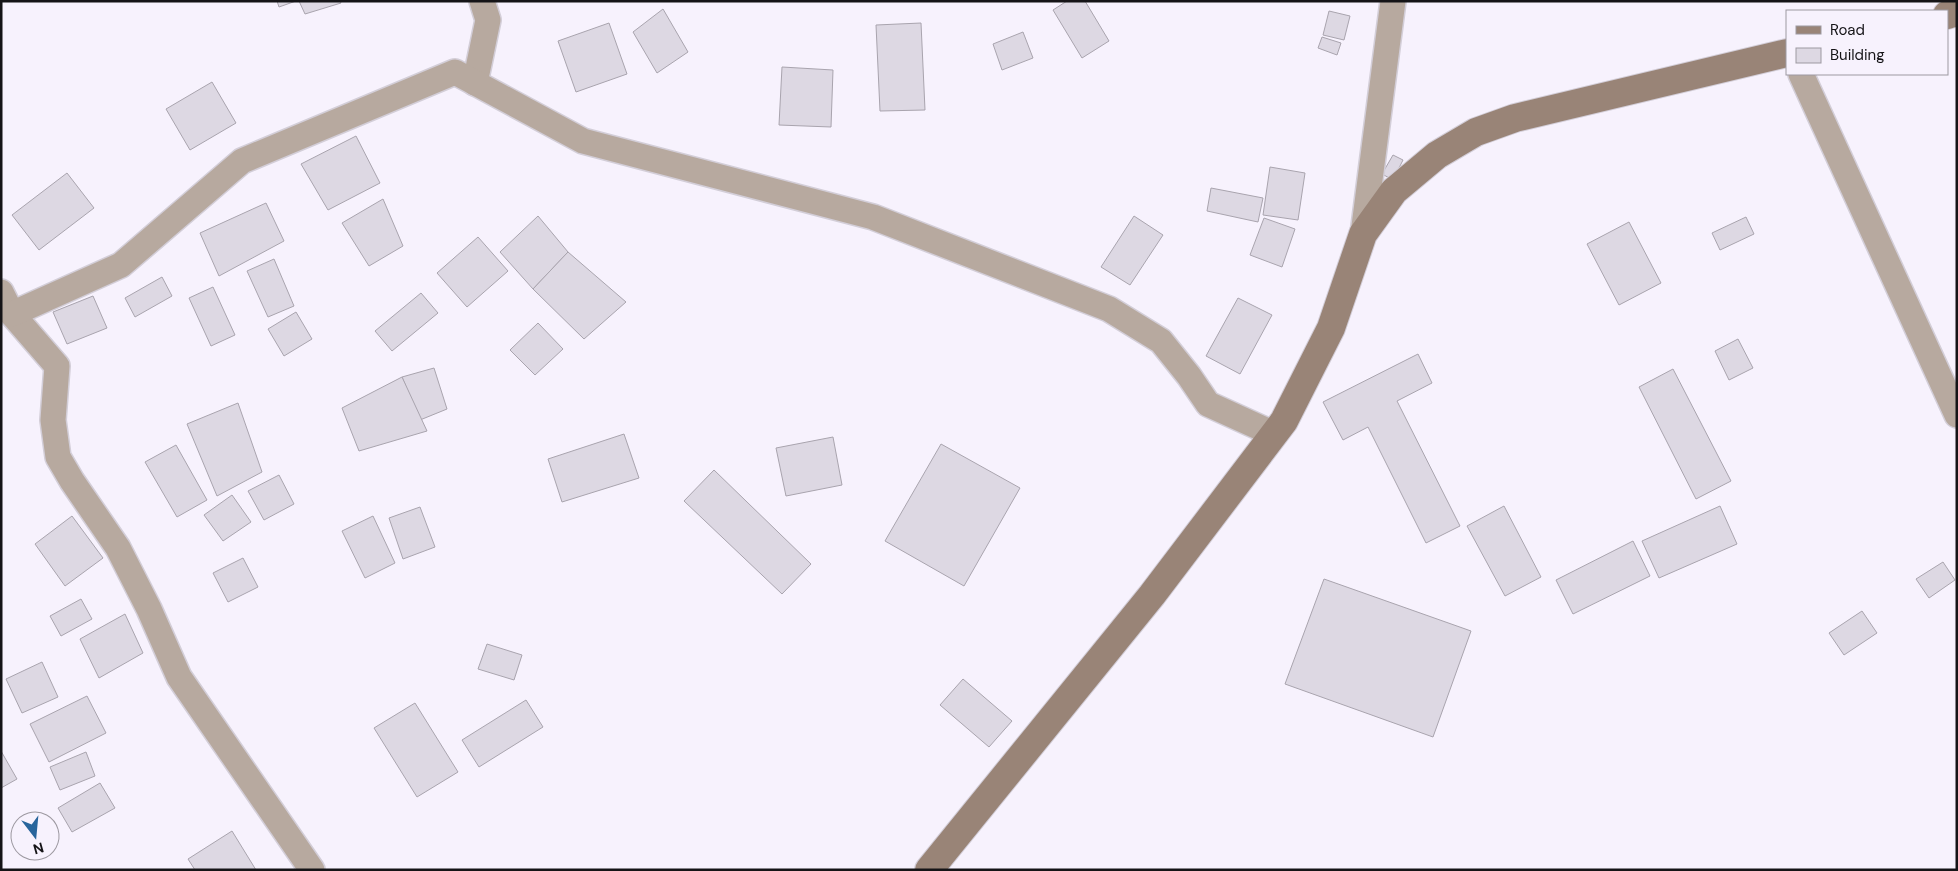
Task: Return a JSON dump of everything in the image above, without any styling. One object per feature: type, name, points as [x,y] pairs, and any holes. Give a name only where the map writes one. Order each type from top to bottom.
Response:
[{"type":"street","points":[[475,83],[488,20],[482,1]]},
{"type":"street","points":[[929,870],[1152,595],[1284,420],[1331,328],[1363,234],[1394,1]]},
{"type":"street","points":[[1363,234],[1394,191],[1437,156],[1476,132],[1515,118],[1786,53]]},
{"type":"street","points":[[312,870],[180,677],[149,609],[118,548],[72,481],[58,457],[54,420],[57,366],[6,303],[121,265],[242,160],[455,72],[583,141],[874,217],[1109,309],[1161,341],[1189,376],[1208,404],[1274,434]]},
{"type":"street","points":[[1801,75],[1957,415]]},
{"type":"building","points":[[277,1],[296,1],[279,7]]},
{"type":"building","points":[[299,1],[340,1],[341,3],[305,14]]},
{"type":"building","points":[[1067,1],[1085,1],[1109,41],[1082,58],[1053,10]]},
{"type":"building","points":[[663,9],[688,52],[657,73],[633,32]]},
{"type":"building","points":[[1329,11],[1350,16],[1344,40],[1323,35]]},
{"type":"building","points":[[609,23],[627,74],[576,92],[558,41]]},
{"type":"building","points":[[921,23],[925,110],[880,111],[876,25]]},
{"type":"building","points":[[1023,32],[1033,58],[1002,70],[993,44]]},
{"type":"building","points":[[1322,37],[1341,43],[1337,55],[1318,48]]},
{"type":"building","points":[[782,67],[833,70],[831,127],[779,125]]},
{"type":"building","points":[[212,82],[236,123],[190,150],[166,109]]},
{"type":"building","points":[[356,136],[380,183],[328,210],[301,164]]},
{"type":"building","points":[[1393,155],[1403,160],[1393,180],[1382,174]]},
{"type":"building","points":[[1270,167],[1305,173],[1298,220],[1263,215]]},
{"type":"building","points":[[67,173],[94,208],[39,250],[12,215]]},
{"type":"building","points":[[1211,188],[1263,198],[1258,222],[1207,211]]},
{"type":"building","points":[[383,199],[403,246],[369,266],[342,223]]},
{"type":"building","points":[[266,203],[284,241],[219,276],[200,233]]},
{"type":"building","points":[[538,216],[568,252],[533,289],[500,252]]},
{"type":"building","points":[[1134,216],[1163,235],[1130,285],[1101,267]]},
{"type":"building","points":[[1746,217],[1754,234],[1720,250],[1712,233]]},
{"type":"building","points":[[1264,218],[1295,229],[1282,267],[1250,255]]},
{"type":"building","points":[[1629,222],[1661,283],[1619,305],[1587,244]]},
{"type":"building","points":[[478,237],[508,271],[467,307],[437,273]]},
{"type":"building","points":[[568,252],[626,302],[584,339],[533,289]]},
{"type":"building","points":[[274,259],[294,306],[268,317],[247,271]]},
{"type":"building","points":[[162,277],[172,296],[135,317],[125,298]]},
{"type":"building","points":[[213,287],[235,335],[211,346],[189,298]]},
{"type":"building","points":[[421,293],[438,313],[392,351],[375,331]]},
{"type":"building","points":[[93,296],[107,328],[67,344],[53,312]]},
{"type":"building","points":[[1238,298],[1272,315],[1240,374],[1206,356]]},
{"type":"building","points":[[296,312],[312,339],[284,356],[268,329]]},
{"type":"building","points":[[538,323],[563,349],[535,375],[510,350]]},
{"type":"building","points":[[1738,339],[1753,368],[1729,380],[1715,351]]},
{"type":"building","points":[[1418,354],[1432,383],[1397,401],[1460,526],[1426,543],[1368,427],[1343,440],[1323,402]]},
{"type":"building","points":[[434,368],[447,409],[420,420],[402,377]]},
{"type":"building","points":[[1673,369],[1731,481],[1696,499],[1639,387]]},
{"type":"building","points":[[402,377],[427,431],[359,451],[342,408]]},
{"type":"building","points":[[238,403],[262,472],[217,496],[187,424]]},
{"type":"building","points":[[624,434],[639,478],[562,502],[548,459]]},
{"type":"building","points":[[833,437],[842,485],[786,496],[776,448]]},
{"type":"building","points":[[941,444],[1020,488],[964,586],[885,541]]},
{"type":"building","points":[[176,445],[207,500],[177,517],[145,462]]},
{"type":"building","points":[[714,470],[811,564],[782,594],[684,501]]},
{"type":"building","points":[[279,475],[294,504],[264,520],[248,491]]},
{"type":"building","points":[[232,495],[251,522],[223,541],[204,515]]},
{"type":"building","points":[[1504,506],[1541,577],[1505,596],[1467,526]]},
{"type":"building","points":[[1720,506],[1737,544],[1659,578],[1642,541]]},
{"type":"building","points":[[420,507],[435,547],[403,559],[389,518]]},
{"type":"building","points":[[72,516],[103,558],[65,586],[35,544]]},
{"type":"building","points":[[373,516],[395,563],[365,578],[342,531]]},
{"type":"building","points":[[1633,541],[1650,576],[1573,614],[1556,580]]},
{"type":"building","points":[[243,558],[258,587],[228,602],[213,573]]},
{"type":"building","points":[[1943,562],[1955,580],[1929,598],[1916,579]]},
{"type":"building","points":[[1324,579],[1471,631],[1433,737],[1285,684]]},
{"type":"building","points":[[81,599],[92,619],[61,636],[50,616]]},
{"type":"building","points":[[1862,611],[1877,633],[1844,655],[1829,633]]},
{"type":"building","points":[[125,614],[143,653],[99,678],[80,639]]},
{"type":"building","points":[[487,644],[522,655],[514,680],[478,669]]},
{"type":"building","points":[[42,662],[58,697],[22,713],[6,679]]},
{"type":"building","points":[[963,679],[1012,721],[989,747],[940,705]]},
{"type":"building","points":[[87,696],[106,733],[49,762],[30,724]]},
{"type":"building","points":[[526,700],[543,727],[479,767],[462,740]]},
{"type":"building","points":[[415,703],[458,772],[417,797],[374,728]]},
{"type":"building","points":[[1,751],[17,779],[1,788]]},
{"type":"building","points":[[86,752],[95,776],[60,790],[50,767]]},
{"type":"building","points":[[100,783],[115,808],[72,832],[58,808]]},
{"type":"building","points":[[232,831],[256,870],[195,870],[188,859]]}]
